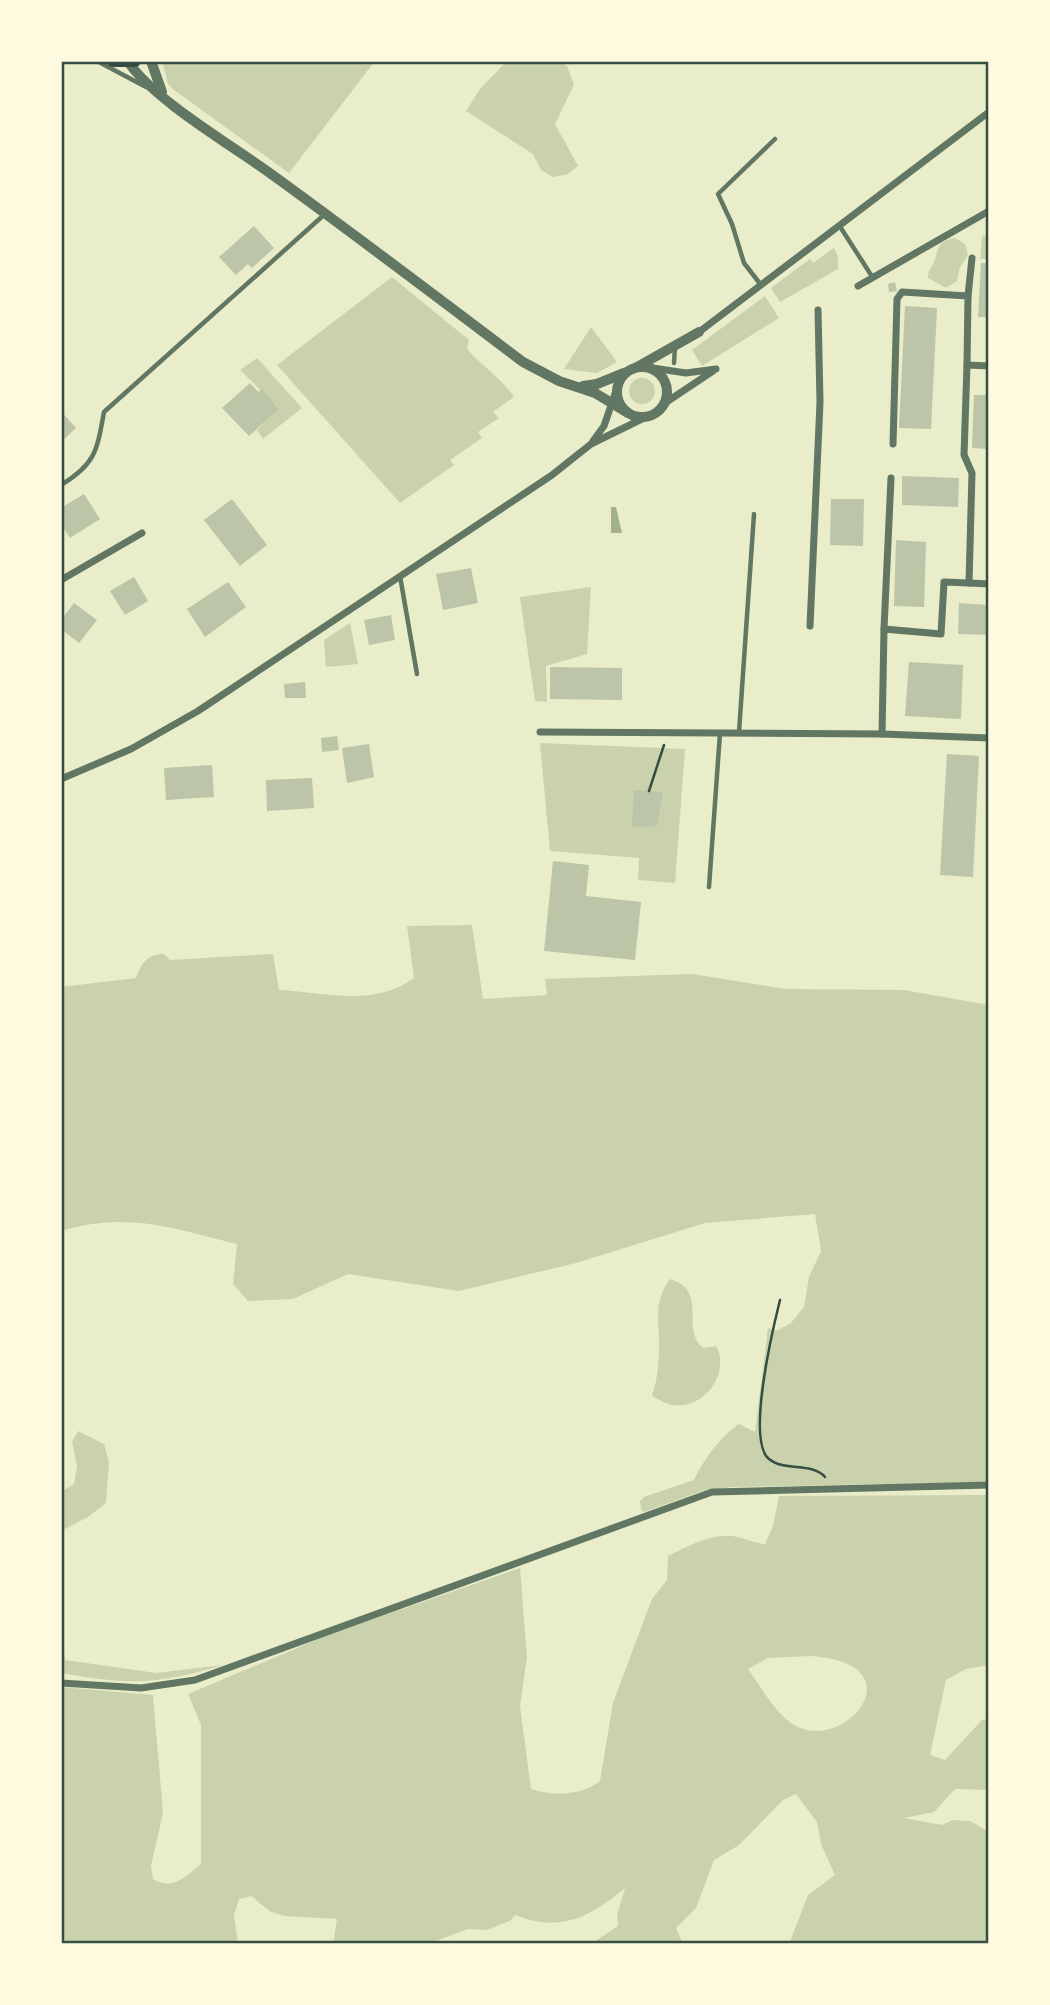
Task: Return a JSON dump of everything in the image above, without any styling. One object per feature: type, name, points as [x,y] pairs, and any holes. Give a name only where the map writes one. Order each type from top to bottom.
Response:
[{"type":"main road","points":[[113,61],[132,62]]},
{"type":"street","points":[[151,61],[153,75],[165,97]]},
{"type":"street","points":[[132,62],[137,75],[165,97],[326,213],[523,362],[559,381],[577,385],[628,413],[646,417]]},
{"type":"street","points":[[577,385],[597,384],[637,368],[699,332],[989,112]]},
{"type":"street","points":[[858,286],[989,211]]},
{"type":"street","points":[[969,583],[972,473],[964,455],[968,296],[972,258]]},
{"type":"street","points":[[893,444],[897,299],[902,292],[968,296]]},
{"type":"street","points":[[810,626],[820,402],[818,310]]},
{"type":"street","points":[[967,365],[989,366]]},
{"type":"street","points":[[591,444],[613,404],[617,388],[637,368]]},
{"type":"street","points":[[637,368],[660,374],[667,388],[664,403]]},
{"type":"street","points":[[61,779],[131,750],[198,711],[552,475],[591,444],[654,415],[664,403],[716,369],[686,373],[637,368]]},
{"type":"street","points":[[617,388],[619,402],[628,413]]},
{"type":"street","points":[[882,734],[891,478]]},
{"type":"street","points":[[61,580],[142,533]]},
{"type":"street","points":[[884,629],[941,634],[944,582],[989,584]]},
{"type":"street","points":[[540,732],[738,732],[989,738]]},
{"type":"street","points":[[61,1683],[141,1688],[195,1680],[712,1492],[989,1485]]},
{"type":"lane","points":[[97,61],[165,97]]},
{"type":"lane","points":[[761,285],[744,263],[732,224],[718,194],[775,139]]},
{"type":"lane","points":[[61,485],[83,472],[96,453],[104,412],[326,213]]},
{"type":"lane","points":[[839,225],[873,278]]},
{"type":"lane","points":[[674,363],[675,346]]},
{"type":"lane","points":[[738,732],[754,514]]},
{"type":"lane","points":[[400,576],[417,674]]},
{"type":"lane","points":[[709,887],[720,732]]},
{"type":"path","points":[[649,791],[664,748],[664,732]]},
{"type":"path","points":[[780,1300],[769,1345],[760,1443],[768,1459],[780,1465],[822,1473],[831,1489]]},
{"type":"shaded area","points":[[162,61],[375,61],[289,173],[174,90],[168,84]]},
{"type":"shaded area","points":[[507,61],[561,61],[567,66],[574,85],[555,124],[578,166],[568,174],[553,177],[541,170],[533,154],[466,111],[480,89]]},
{"type":"shaded area","points":[[989,233],[989,259],[980,259],[982,237]]},
{"type":"shaded area","points":[[955,238],[965,244],[968,255],[960,267],[957,281],[946,288],[928,278],[940,246]]},
{"type":"shaded area","points":[[834,248],[838,256],[838,269],[780,302],[771,288],[810,259],[813,263]]},
{"type":"shaded area","points":[[392,277],[469,340],[467,349],[514,397],[493,412],[499,418],[478,432],[482,438],[450,460],[454,465],[400,503],[277,365]]},
{"type":"shaded area","points":[[765,296],[779,318],[702,366],[692,350]]},
{"type":"shaded area","points":[[591,327],[617,362],[597,373],[564,369]]},
{"type":"shaded area","points":[[257,358],[302,408],[263,439],[257,430],[279,408],[240,370]]},
{"type":"shaded area","points":[[642,378],[651,382],[655,391],[651,400],[642,404],[633,400],[629,391],[633,382]]},
{"type":"shaded area","points":[[611,507],[616,507],[622,533],[611,533]]},
{"type":"shaded area","points":[[591,587],[587,654],[546,666],[547,702],[535,701],[520,597]]},
{"type":"shaded area","points":[[350,623],[358,664],[326,667],[324,640]]},
{"type":"shaded area","points":[[540,743],[685,749],[675,883],[638,880],[639,858],[550,851]]},
{"type":"shaded area","points":[[472,925],[483,999],[547,995],[545,979],[692,974],[786,989],[904,990],[989,1005],[989,1482],[733,1487],[705,1490],[644,1512],[641,1509],[640,1501],[644,1497],[694,1480],[713,1449],[739,1424],[755,1432],[768,1328],[776,1331],[791,1323],[804,1307],[809,1277],[821,1251],[815,1214],[705,1223],[576,1263],[459,1291],[348,1274],[293,1299],[248,1301],[233,1284],[237,1244],[170,1228],[129,1222],[85,1225],[61,1231],[61,987],[136,978],[146,960],[158,954],[164,954],[170,960],[273,954],[279,990],[366,996],[398,987],[414,978],[407,926]]},
{"type":"shaded area","points":[[670,1279],[682,1285],[692,1301],[697,1340],[703,1348],[716,1346],[720,1356],[720,1367],[712,1388],[695,1402],[684,1405],[662,1402],[652,1396],[659,1359],[659,1304]]},
{"type":"shaded area","points":[[78,1431],[104,1444],[109,1462],[106,1503],[88,1517],[61,1531],[61,1492],[74,1484],[77,1466],[72,1442]]},
{"type":"shaded area","points":[[989,1495],[989,1665],[966,1669],[946,1680],[930,1755],[945,1760],[982,1720],[989,1719],[989,1790],[955,1789],[934,1812],[904,1818],[942,1825],[953,1820],[970,1821],[989,1832],[989,1944],[789,1944],[808,1895],[835,1875],[821,1844],[817,1822],[796,1794],[783,1800],[739,1845],[714,1860],[696,1908],[676,1928],[683,1944],[591,1944],[618,1926],[617,1915],[625,1888],[600,1907],[574,1919],[547,1922],[515,1915],[510,1921],[486,1930],[468,1929],[428,1944],[333,1944],[337,1919],[285,1916],[271,1912],[251,1896],[239,1899],[234,1915],[238,1944],[61,1944],[61,1687],[153,1695],[163,1813],[151,1866],[153,1879],[167,1884],[173,1883],[201,1864],[201,1725],[188,1694],[328,1635],[520,1568],[527,1657],[520,1706],[531,1789],[557,1794],[584,1790],[600,1781],[613,1703],[652,1599],[667,1580],[668,1556],[702,1540],[719,1536],[738,1537],[765,1544],[773,1526],[779,1496]],"holes":[[[809,1656],[843,1662],[861,1674],[867,1689],[862,1705],[849,1719],[831,1729],[811,1731],[785,1718],[748,1669],[768,1658]]]},
{"type":"shaded area","points":[[62,1638],[65,1660],[156,1673],[223,1665],[179,1676],[142,1681],[106,1680],[61,1673]]},
{"type":"building","points":[[254,226],[274,248],[252,268],[248,264],[236,275],[219,257]]},
{"type":"building","points":[[981,263],[989,263],[989,317],[978,317]]},
{"type":"building","points":[[895,282],[897,291],[889,292],[888,284]]},
{"type":"building","points":[[905,306],[937,308],[931,429],[899,428]]},
{"type":"building","points":[[250,383],[258,392],[262,389],[279,409],[249,436],[222,408]]},
{"type":"building","points":[[974,395],[989,395],[989,449],[972,448]]},
{"type":"building","points":[[61,411],[76,428],[61,442]]},
{"type":"building","points":[[902,476],[959,478],[958,507],[902,505]]},
{"type":"building","points":[[84,494],[100,519],[70,538],[61,524],[61,508]]},
{"type":"building","points":[[232,499],[267,545],[240,566],[204,520]]},
{"type":"building","points":[[831,499],[864,499],[863,546],[830,545]]},
{"type":"building","points":[[896,540],[926,542],[924,607],[894,606]]},
{"type":"building","points":[[471,568],[478,603],[443,610],[436,574]]},
{"type":"building","points":[[134,577],[148,601],[125,615],[110,591]]},
{"type":"building","points":[[228,582],[246,607],[205,637],[187,609]]},
{"type":"building","points":[[74,603],[97,620],[79,643],[61,629],[61,620]]},
{"type":"building","points":[[959,603],[989,605],[989,635],[958,634]]},
{"type":"building","points":[[391,615],[395,640],[369,645],[364,620]]},
{"type":"building","points":[[909,662],[963,665],[961,719],[905,716]]},
{"type":"building","points":[[550,667],[622,668],[622,700],[550,699]]},
{"type":"building","points":[[305,682],[306,698],[285,698],[284,684]]},
{"type":"building","points":[[337,736],[339,750],[322,752],[321,738]]},
{"type":"building","points":[[369,744],[374,777],[347,783],[342,748]]},
{"type":"building","points":[[947,754],[979,756],[973,877],[940,875]]},
{"type":"building","points":[[212,765],[214,797],[166,800],[164,768]]},
{"type":"building","points":[[312,778],[314,808],[267,811],[266,780]]},
{"type":"building","points":[[634,790],[663,792],[657,826],[632,827]]},
{"type":"building","points":[[553,861],[589,865],[586,896],[641,902],[635,960],[544,951]]}]
